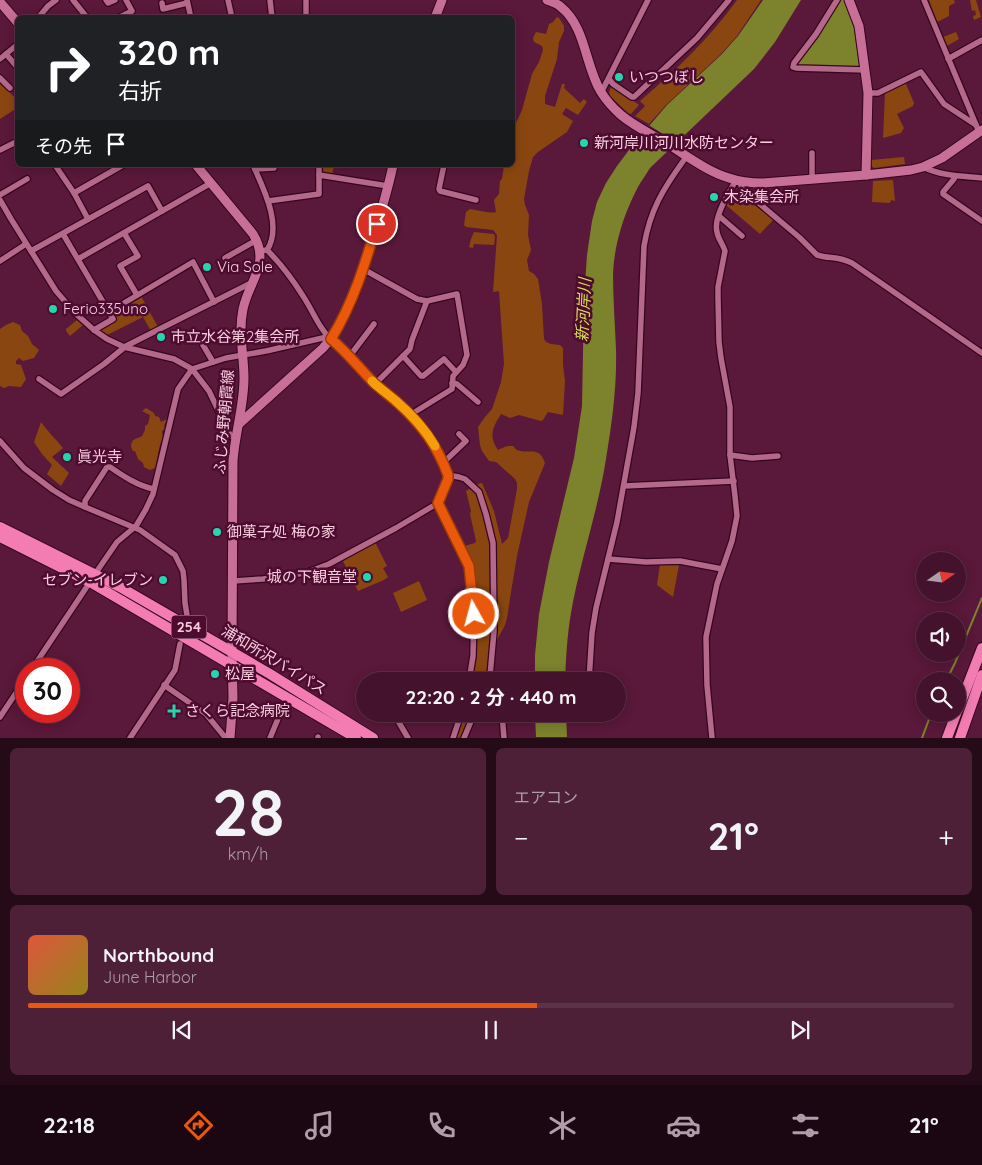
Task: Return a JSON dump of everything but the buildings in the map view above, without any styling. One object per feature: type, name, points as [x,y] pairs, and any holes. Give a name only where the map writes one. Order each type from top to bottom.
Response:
[{"type":"highway","name":"浦和所沢バイパス","points":[[0,527],[92,578],[232,665],[356,738]]},
{"type":"highway","name":"浦和所沢バイパス","points":[[0,538],[92,578],[120,587],[270,674],[373,738]]},
{"type":"highway","points":[[966,689],[982,648]]},
{"type":"highway","points":[[960,738],[982,675]]},
{"type":"highway","points":[[947,738],[953,722]]},
{"type":"street","points":[[41,15],[55,0]]},
{"type":"street","points":[[73,0],[84,15]]},
{"type":"street","points":[[106,0],[108,4],[115,0]]},
{"type":"street","points":[[123,15],[132,10],[126,0]]},
{"type":"street","points":[[228,0],[231,15]]},
{"type":"street","points":[[270,0],[272,15]]},
{"type":"street","points":[[306,0],[306,15]]},
{"type":"street","points":[[436,15],[442,0]]},
{"type":"street","points":[[547,0],[561,7],[572,20],[580,36],[592,73],[602,93],[616,111],[683,157],[722,176],[738,181],[762,183],[899,172],[923,167],[942,158],[979,129]]},
{"type":"street","points":[[602,93],[648,0]]},
{"type":"street","points":[[609,79],[615,86],[634,97],[697,38],[730,0]]},
{"type":"street","points":[[837,0],[793,66],[796,68],[865,70]]},
{"type":"street","points":[[849,0],[859,26],[868,93],[866,175]]},
{"type":"street","points":[[924,0],[979,129]]},
{"type":"street","points":[[162,3],[164,9],[187,1],[190,15]]},
{"type":"street","points":[[1,5],[15,20]]},
{"type":"street","points":[[948,58],[982,40]]},
{"type":"street","points":[[0,59],[15,46]]},
{"type":"street","points":[[6,54],[15,64]]},
{"type":"street","points":[[868,93],[878,92],[921,72],[944,104],[979,129]]},
{"type":"street","points":[[0,78],[10,88]]},
{"type":"street","points":[[0,150],[15,142]]},
{"type":"street","points":[[812,153],[812,179]]},
{"type":"street","points":[[589,672],[592,633],[598,599],[632,444],[636,410],[644,246],[649,223],[659,198],[683,157]]},
{"type":"street","points":[[56,167],[74,193],[88,219]]},
{"type":"street","points":[[74,193],[120,167]]},
{"type":"street","name":"ふじみ野朝霞線","points":[[198,167],[253,234],[264,251],[246,298],[241,330],[244,378],[239,424],[235,438],[233,479],[233,698],[230,737]]},
{"type":"street","points":[[233,581],[305,573],[322,567],[396,528],[438,503],[448,479],[443,462],[432,442],[410,415],[375,384],[329,338],[296,285],[264,251],[271,243],[273,224],[268,201],[254,167],[274,168]]},
{"type":"street","points":[[268,201],[319,194],[319,167]]},
{"type":"street","points":[[239,424],[287,381],[329,338],[345,313],[363,269],[393,167]]},
{"type":"street","points":[[444,167],[440,191],[476,200]]},
{"type":"street","points":[[923,167],[955,176],[982,178]]},
{"type":"street","points":[[319,175],[388,186]]},
{"type":"street","points":[[955,176],[943,194],[982,221]]},
{"type":"street","points":[[0,194],[26,179]]},
{"type":"street","points":[[712,738],[707,685],[706,637],[713,602],[732,541],[737,516],[730,455],[730,407],[719,342],[718,287],[725,250],[717,234],[719,216],[724,201],[738,181]]},
{"type":"street","points":[[738,181],[742,189],[817,255],[839,258],[852,263],[982,352]]},
{"type":"street","points":[[78,259],[211,184]]},
{"type":"street","points":[[32,251],[148,186],[162,211]]},
{"type":"street","points":[[0,200],[56,291],[75,314],[107,339],[124,347],[174,359],[192,368],[209,391],[230,435],[235,438]]},
{"type":"street","points":[[719,216],[742,236]]},
{"type":"street","points":[[124,232],[138,256],[120,266],[137,295]]},
{"type":"street","points":[[63,234],[113,319],[94,330]]},
{"type":"street","points":[[225,258],[257,240]]},
{"type":"street","points":[[0,260],[26,244]]},
{"type":"street","points":[[109,312],[193,262],[214,302]]},
{"type":"street","points":[[363,269],[417,299],[427,300],[457,294],[467,354],[466,360],[453,376],[452,388],[410,415]]},
{"type":"street","points":[[39,379],[61,394],[104,364],[124,347],[253,282]]},
{"type":"street","points":[[375,384],[410,349],[427,300]]},
{"type":"street","points":[[349,357],[374,324]]},
{"type":"street","points":[[39,658],[117,542],[134,527],[146,509],[154,489],[178,389],[192,368],[242,354],[329,338]]},
{"type":"street","points":[[203,345],[213,362]]},
{"type":"street","points":[[403,356],[420,376],[423,376],[444,359],[456,372]]},
{"type":"street","points":[[452,383],[457,384],[478,402]]},
{"type":"street","points":[[443,462],[466,441],[459,434]]},
{"type":"street","points":[[0,441],[24,468],[53,490],[85,508],[140,530],[175,555],[183,571],[184,604],[187,615]]},
{"type":"street","points":[[730,455],[752,458],[778,456]]},
{"type":"street","points":[[85,508],[85,501],[107,467],[147,488],[154,489]]},
{"type":"street","points":[[448,475],[459,476],[465,479],[479,492],[493,543],[494,631],[490,672]]},
{"type":"street","points":[[624,486],[734,481]]},
{"type":"street","points":[[438,503],[469,566],[474,623],[470,672]]},
{"type":"street","points":[[608,559],[646,562],[680,561],[722,569]]},
{"type":"street","points":[[130,738],[175,670],[180,644]]},
{"type":"street","points":[[164,686],[206,714],[224,736],[230,737]]},
{"type":"street","points":[[0,717],[15,694]]},
{"type":"street","points":[[270,738],[282,709]]},
{"type":"street","points":[[399,722],[408,738]]},
{"type":"street","points":[[453,738],[458,722]]},
{"type":"street","points":[[464,738],[471,722]]},
{"type":"street","points":[[503,722],[504,738]]},
{"type":"shaded area","points":[[737,0],[761,0],[737,36],[720,55],[666,105],[649,124],[635,116],[645,106],[640,101],[692,54]]},
{"type":"shaded area","points":[[763,0],[801,0],[775,42],[754,69],[650,168],[628,207],[615,252],[613,274],[616,364],[612,418],[603,478],[571,613],[566,672],[535,672],[539,614],[549,562],[574,458],[582,406],[584,299],[587,255],[597,202],[606,183],[632,146],[667,105],[721,55],[738,36]]},
{"type":"shaded area","points":[[840,0],[844,0],[854,28],[859,65],[857,68],[799,66],[798,63]]},
{"type":"shaded area","points":[[929,0],[954,0],[955,3],[949,6],[949,16],[937,22]]},
{"type":"shaded area","points":[[970,0],[976,0],[981,17],[974,20],[975,10],[972,11]]},
{"type":"shaded area","points":[[557,17],[564,26],[564,31],[559,42],[557,59],[545,96],[545,104],[555,107],[562,84],[565,84],[564,88],[580,103],[584,99],[587,102],[578,115],[566,108],[562,114],[573,121],[567,132],[533,157],[524,199],[529,215],[528,235],[531,250],[527,260],[529,271],[538,279],[544,339],[546,342],[560,345],[563,348],[565,381],[563,415],[548,412],[541,421],[519,415],[510,418],[501,414],[494,427],[492,436],[498,450],[514,446],[517,450],[537,452],[543,457],[545,463],[529,502],[505,625],[495,644],[490,648],[486,672],[472,672],[477,631],[469,625],[459,624],[453,610],[456,605],[462,602],[474,600],[475,596],[471,560],[464,546],[476,541],[466,491],[482,483],[494,511],[502,544],[508,538],[517,483],[496,462],[489,461],[482,451],[478,427],[492,409],[501,382],[504,364],[499,291],[493,292],[497,235],[493,230],[466,227],[464,225],[466,212],[470,209],[496,212],[494,200],[499,194],[504,167],[515,167],[515,125],[522,110],[532,74],[543,50],[542,46],[534,42],[533,38],[536,32],[546,34],[549,24]]},
{"type":"shaded area","points":[[956,32],[959,39],[947,46],[943,37]]},
{"type":"shaded area","points":[[0,82],[15,98],[15,109],[0,119]]},
{"type":"shaded area","points":[[904,83],[914,103],[913,106],[897,114],[904,128],[901,133],[883,138],[885,93]]},
{"type":"shaded area","points":[[612,85],[639,105],[631,114],[610,96],[609,92]]},
{"type":"shaded area","points":[[904,157],[905,164],[874,168],[871,166],[871,160]]},
{"type":"shaded area","points":[[322,167],[334,167],[332,175],[324,174]]},
{"type":"shaded area","points":[[893,180],[895,201],[891,200],[890,203],[872,202],[873,181]]},
{"type":"shaded area","points":[[739,190],[774,219],[760,234],[726,205],[730,197]]},
{"type":"shaded area","points":[[474,232],[494,234],[494,245],[474,244],[473,248],[469,247]]},
{"type":"shaded area","points":[[141,296],[158,327],[151,331],[143,317],[107,335],[101,331],[102,328],[116,321],[113,315],[114,312]]},
{"type":"shaded area","points":[[77,320],[83,325],[70,336],[66,329]]},
{"type":"shaded area","points":[[13,322],[20,325],[22,331],[39,350],[34,358],[23,361],[19,358],[16,361],[16,364],[21,365],[26,379],[21,387],[9,386],[4,388],[0,386],[0,329]]},
{"type":"shaded area","points":[[146,408],[159,417],[161,422],[167,419],[164,426],[165,429],[162,431],[163,438],[155,468],[150,470],[144,467],[131,447],[133,440],[142,436],[145,426],[148,424],[150,415],[142,411]]},
{"type":"shaded area","points":[[41,422],[63,448],[52,457],[69,473],[61,486],[47,474],[52,465],[34,442]]},
{"type":"shaded area","points":[[375,542],[387,566],[383,568],[388,577],[358,591],[343,561]]},
{"type":"shaded area","points":[[660,564],[679,565],[673,597],[657,585]]},
{"type":"shaded area","points":[[419,581],[427,600],[401,612],[393,593]]},
{"type":"shaded area","points":[[461,722],[470,722],[463,737],[456,738]]},
{"type":"shaded area","points":[[535,722],[566,722],[567,737],[536,737]]},
{"type":"pier","points":[[647,124],[679,144],[669,153],[638,134]]},
{"type":"waterway","points":[[950,672],[982,598]]},
{"type":"waterway","points":[[922,738],[928,722]]},
{"type":"slow traffic","points":[[372,381],[410,415],[435,446]]},
{"type":"place","name":"いつつぼし","points":[[619,77]]},
{"type":"place","name":"新河岸川河川水防センター","points":[[584,143]]},
{"type":"place","name":"木染集会所","points":[[714,197]]},
{"type":"place","name":"Via Sole","points":[[207,267]]},
{"type":"place","name":"Ferio335uno","points":[[53,309]]},
{"type":"place","name":"市立水谷第2集会所","points":[[161,337]]},
{"type":"place","name":"眞光寺","points":[[67,457]]},
{"type":"place","name":"御菓子処 梅の家","points":[[217,532]]},
{"type":"place","name":"城の下観音堂","points":[[367,577]]},
{"type":"place","name":"セブン-イレブン","points":[[163,580]]},
{"type":"place","name":"松屋","points":[[215,674]]},
{"type":"place","name":"さくら記念病院","points":[[174,711]]},
{"type":"route","points":[[377,224],[359,282],[343,318],[331,339],[375,384],[410,415],[425,432],[443,462],[448,479],[438,503],[469,566],[474,614]]},
{"type":"water label","name":"新河岸川","points":[[583,310]]}]
